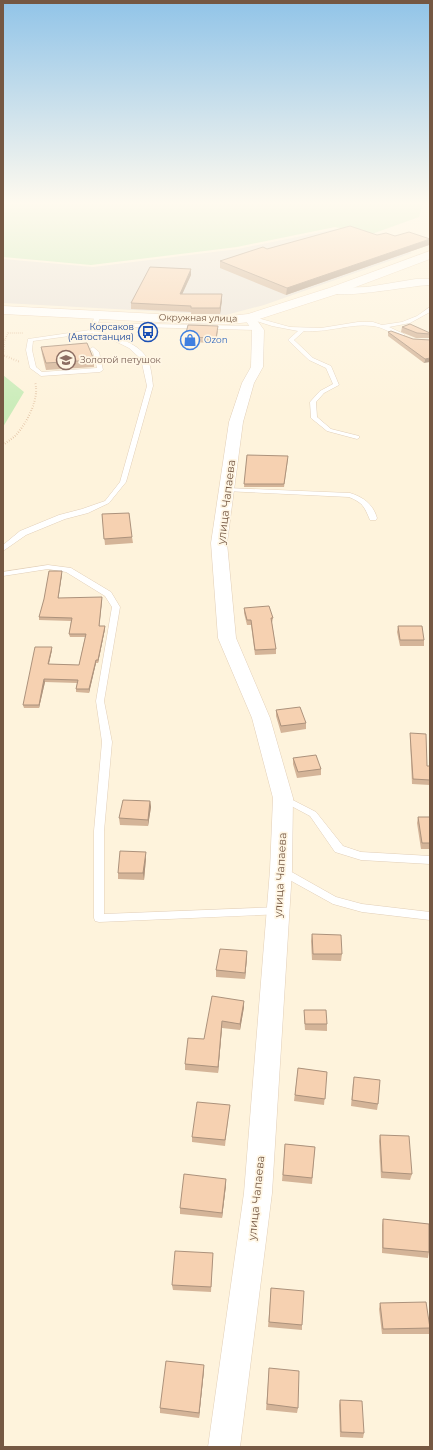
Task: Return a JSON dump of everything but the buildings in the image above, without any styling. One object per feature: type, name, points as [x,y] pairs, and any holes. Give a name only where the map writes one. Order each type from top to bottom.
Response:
[{"type":"main road","name":"Окружная улица","points":[[3,310],[95,323],[192,319],[230,320],[253,323],[388,271]]},
{"type":"street","points":[[333,291],[367,290],[416,282],[430,282]]},
{"type":"street","name":"улица Чапаева","points":[[224,1447],[258,1193],[282,870],[283,798],[262,718],[227,638],[219,543],[236,422],[248,383],[257,367],[258,330],[253,323]]},
{"type":"lane","points":[[253,323],[302,330],[314,330],[359,324],[379,326],[406,323],[417,319],[430,309]]},
{"type":"lane","points":[[3,548],[23,533],[62,517],[85,511],[107,502],[123,482],[150,386],[143,356],[95,323],[30,340],[29,350],[33,368],[41,374],[100,370],[96,352],[93,348]]},
{"type":"lane","points":[[379,326],[409,338]]},
{"type":"lane","points":[[302,330],[290,340],[311,359],[329,367],[336,385],[322,392],[312,402],[314,418],[328,430],[357,437]]},
{"type":"lane","points":[[227,490],[350,495],[364,501],[372,510],[373,518]]},
{"type":"lane","points":[[3,574],[48,567],[68,570],[108,594],[116,607],[100,701],[107,742],[99,831],[99,918],[278,911]]},
{"type":"lane","points":[[283,798],[313,814],[339,848],[361,856],[430,860]]},
{"type":"lane","points":[[282,870],[333,900],[362,908],[430,916]]},
{"type":"path","points":[[4,344],[3,355],[21,363]]},
{"type":"path","points":[[3,445],[16,435],[33,406],[37,383],[31,378]]},
{"type":"shaded area","points":[[3,271],[362,271],[264,305],[226,315],[3,303]]},
{"type":"green space","points":[[3,375],[24,392],[3,427]]},
{"type":"place","name":"Корсаков (Автостанция)","points":[[148,332]]},
{"type":"place","name":"Ozon","points":[[190,340]]},
{"type":"place","name":"Золотой петушок","points":[[66,360]]}]
